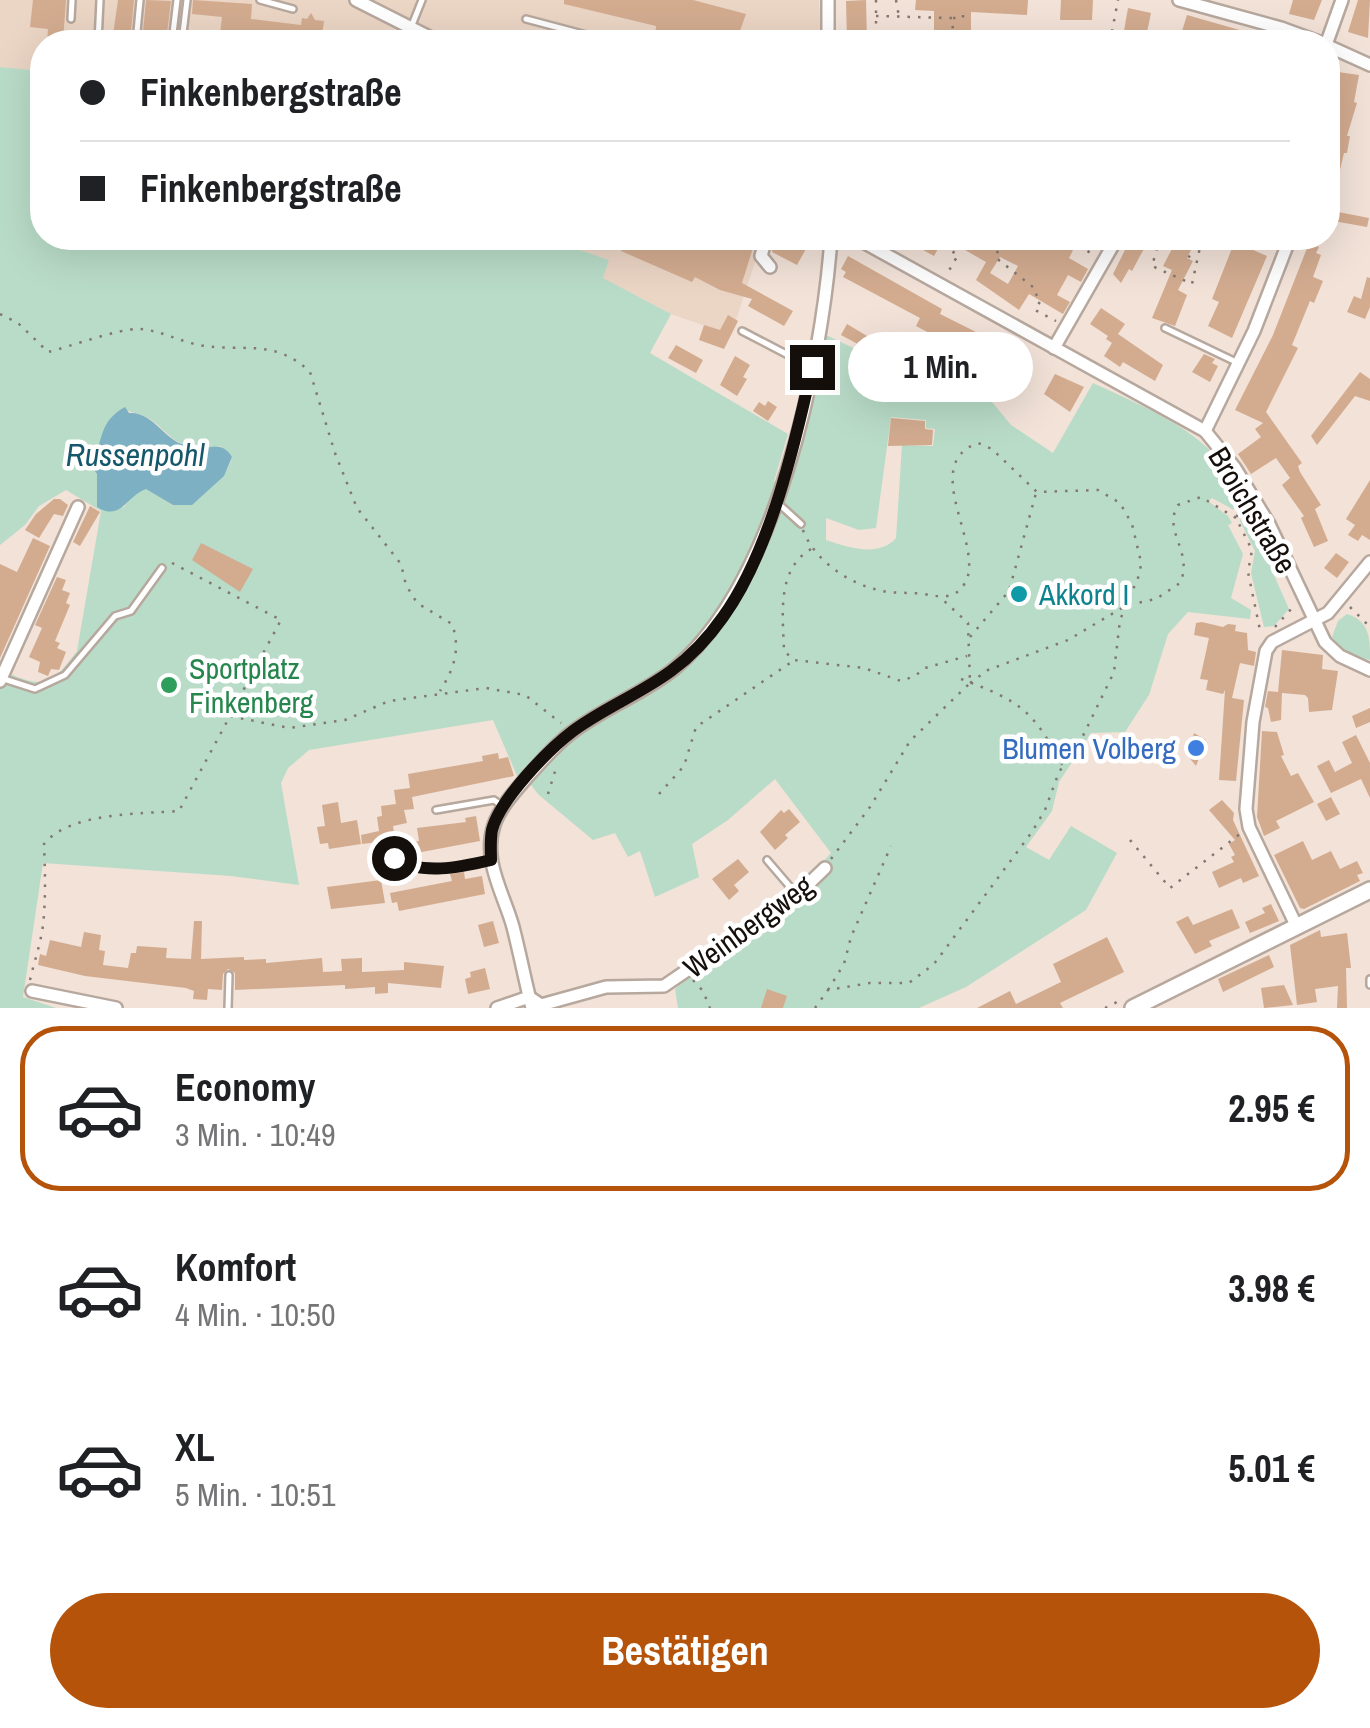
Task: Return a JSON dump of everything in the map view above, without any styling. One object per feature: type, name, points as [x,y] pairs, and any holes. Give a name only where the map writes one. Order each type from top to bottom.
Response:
[{"type":"main road","points":[[1133,1008],[1370,890]]},
{"type":"street","points":[[356,0],[415,30]]},
{"type":"street","points":[[828,0],[828,30]]},
{"type":"street","points":[[1179,0],[1285,30]]},
{"type":"street","points":[[1332,30],[1342,0]]},
{"type":"street","points":[[1340,50],[1370,65]]},
{"type":"street","points":[[762,250],[760,256],[770,267]]},
{"type":"street","points":[[531,1002],[491,860],[492,829],[504,806],[530,774],[572,732],[670,672],[724,616],[742,586],[776,502],[812,367],[830,250]]},
{"type":"street","name":"Broichstraße","points":[[877,250],[1205,431],[1269,524],[1315,622],[1332,649],[1351,663],[1370,670]]},
{"type":"street","points":[[1054,348],[1110,250]]},
{"type":"street","points":[[1205,431],[1238,364],[1285,250]]},
{"type":"street","points":[[1,679],[78,507]]},
{"type":"street","points":[[1296,925],[1248,827],[1246,809],[1253,722],[1266,652],[1272,642],[1315,622],[1370,562]]},
{"type":"street","name":"Weinbergweg","points":[[497,1008],[531,1002],[550,1004],[606,986],[664,986],[797,895],[825,868]]},
{"type":"street","points":[[32,991],[70,1004],[116,1008]]},
{"type":"lane","points":[[70,19],[72,0]]},
{"type":"lane","points":[[99,30],[100,0]]},
{"type":"lane","points":[[137,30],[140,0]]},
{"type":"lane","points":[[173,30],[177,0]]},
{"type":"lane","points":[[183,30],[187,0]]},
{"type":"lane","points":[[260,0],[293,9]]},
{"type":"lane","points":[[411,28],[422,0]]},
{"type":"lane","points":[[526,19],[568,30]]},
{"type":"lane","points":[[1165,328],[1238,364]]},
{"type":"lane","points":[[742,331],[812,367]]},
{"type":"lane","points":[[776,502],[801,524]]},
{"type":"lane","points":[[1,679],[35,689],[65,675],[115,616],[132,611],[162,568]]},
{"type":"lane","points":[[436,810],[494,800],[504,806]]},
{"type":"lane","points":[[394,858],[404,865],[445,869],[491,860]]},
{"type":"lane","points":[[766,860],[797,895]]},
{"type":"lane","points":[[228,1008],[230,976]]},
{"type":"path","points":[[876,0],[876,30]]},
{"type":"path","points":[[896,0],[899,17]]},
{"type":"path","points":[[1112,30],[1118,0]]},
{"type":"path","points":[[876,16],[963,18],[963,10]]},
{"type":"path","points":[[952,18],[953,30]]},
{"type":"path","points":[[941,286],[958,254],[951,250]]},
{"type":"path","points":[[1084,250],[1104,261]]},
{"type":"path","points":[[1157,250],[1152,266],[1192,284],[1199,250]]},
{"type":"path","points":[[998,251],[995,257],[1034,287],[1040,300],[1036,310],[1066,326]]},
{"type":"path","points":[[1188,256],[1197,260]]},
{"type":"path","points":[[0,314],[18,324],[48,352],[137,328],[202,346],[252,346],[300,362],[310,372],[357,508],[401,564],[406,585],[417,603],[452,624],[458,640],[456,656],[451,674],[439,692]]},
{"type":"path","points":[[801,524],[811,549],[830,566],[878,590],[940,598],[953,595],[962,588],[969,567],[954,497],[955,465],[964,451],[978,443],[984,444],[1037,492],[1098,490],[1120,503],[1132,524],[1141,562],[1116,632],[1114,672],[1079,744],[1062,766],[1032,832],[924,974],[908,983],[870,982],[828,990]]},
{"type":"path","points":[[1236,518],[1248,490]]},
{"type":"path","points":[[967,640],[1008,592],[1037,492]]},
{"type":"path","points":[[825,868],[870,807],[910,742],[970,682],[988,670],[1068,640],[1127,605],[1156,598],[1180,583],[1185,568],[1173,522],[1178,505],[1200,496],[1236,518],[1252,550],[1248,572],[1257,626],[1262,637],[1272,642]]},
{"type":"path","points":[[811,549],[800,556],[784,586],[784,651],[794,660],[864,668],[901,681],[916,676],[924,668],[968,655]]},
{"type":"path","points":[[32,991],[30,983],[43,923],[47,876],[44,844],[60,828],[116,816],[179,810],[281,620],[176,563],[170,564]]},
{"type":"path","points":[[1274,628],[1303,596]]},
{"type":"path","points":[[940,598],[965,617],[970,682]]},
{"type":"path","points":[[1338,601],[1370,627]]},
{"type":"path","points":[[658,794],[684,766],[696,727],[794,660]]},
{"type":"path","points":[[961,679],[1021,705],[1040,725],[1062,766]]},
{"type":"path","points":[[230,716],[289,728],[345,720],[390,700],[486,688],[525,695],[572,732]]},
{"type":"path","points":[[548,794],[557,759]]},
{"type":"path","points":[[1130,840],[1170,888],[1248,827]]},
{"type":"path","points":[[815,1008],[844,964],[850,936],[891,846]]},
{"type":"path","points":[[686,972],[703,991],[710,1008]]},
{"type":"shaded area","points":[[0,0],[819,0],[820,30],[30,30],[30,70],[0,67]]},
{"type":"shaded area","points":[[579,250],[759,250],[731,335],[671,314],[602,278],[609,260]]},
{"type":"green space","points":[[0,67],[30,70],[30,250],[580,250],[609,260],[603,278],[671,314],[650,353],[788,434],[774,481],[785,486],[826,335],[866,354],[895,358],[983,391],[1011,425],[1053,453],[1093,383],[1179,426],[1230,474],[1241,496],[1234,510],[1212,498],[1208,501],[1232,523],[1228,525],[1243,554],[1231,598],[1251,610],[1250,619],[1188,612],[1168,634],[1149,695],[1125,732],[1091,733],[1059,782],[1052,811],[1026,847],[1049,860],[1071,826],[1117,853],[1086,910],[966,987],[919,1008],[678,1008],[675,989],[719,950],[810,892],[825,873],[819,866],[831,853],[775,779],[728,820],[692,844],[699,877],[655,897],[640,851],[628,857],[615,833],[593,840],[530,784],[518,778],[493,720],[309,750],[288,768],[281,783],[299,885],[231,876],[43,863],[23,997],[56,1008],[0,1008],[0,687],[8,673],[40,682],[55,677],[77,651],[101,511],[66,490],[39,506],[25,525],[0,545]],"holes":[[[128,411],[144,416],[180,443],[195,446],[196,452],[220,446],[232,457],[228,467],[209,488],[173,505],[146,488],[134,492],[124,507],[97,507],[97,474],[92,467],[100,444]],[[891,417],[926,420],[926,428],[935,429],[933,446],[902,445],[896,538],[872,549],[826,540],[826,518],[859,530],[876,528]]]},
{"type":"green space","points":[[1248,503],[1278,559],[1269,564],[1289,609],[1274,626],[1264,627],[1251,573],[1255,551],[1240,521]]},
{"type":"green space","points":[[1347,614],[1364,626],[1370,660],[1347,655],[1332,637],[1338,621]]},
{"type":"water","name":"Russenpohl","points":[[125,407],[129,413],[147,418],[176,441],[193,445],[196,452],[211,447],[225,449],[232,457],[224,476],[192,505],[173,505],[146,489],[118,510],[97,507],[97,474],[92,467],[106,426]]},
{"type":"building","points":[[33,0],[66,0],[64,30],[30,27]]},
{"type":"building","points":[[118,0],[134,0],[131,30],[114,30]]},
{"type":"building","points":[[146,0],[171,1],[167,30],[143,30]]},
{"type":"building","points":[[193,0],[252,4],[251,19],[301,25],[302,18],[307,19],[311,13],[315,20],[324,21],[323,30],[220,30],[222,17],[192,14]]},
{"type":"building","points":[[564,0],[693,0],[746,14],[740,30],[656,30],[656,26],[564,4]]},
{"type":"building","points":[[866,0],[867,30],[847,30],[846,1]]},
{"type":"building","points":[[916,0],[1028,0],[1027,15],[971,12],[971,30],[934,30],[934,11],[915,10]]},
{"type":"building","points":[[1061,0],[1093,0],[1092,20],[1060,20]]},
{"type":"building","points":[[1293,0],[1322,0],[1314,20],[1289,14]]},
{"type":"building","points":[[1358,0],[1370,0],[1368,38],[1348,32]]},
{"type":"building","points":[[1128,8],[1151,13],[1147,30],[1124,30]]},
{"type":"building","points":[[1187,15],[1240,30],[1182,30]]},
{"type":"building","points":[[1340,72],[1359,75],[1354,102],[1357,103],[1340,170]]},
{"type":"building","points":[[1340,212],[1369,218],[1367,227],[1340,222]]},
{"type":"building","points":[[752,250],[742,283],[793,311],[784,326],[748,306],[752,299],[720,290],[695,277],[692,282],[621,251]]},
{"type":"building","points":[[772,250],[805,250],[797,265]]},
{"type":"building","points":[[965,250],[1073,250],[1069,258],[1088,269],[1081,282],[1068,275],[1057,295],[1070,302],[1063,314],[1029,294],[1019,310],[976,280],[986,262]],"holes":[[[1000,257],[1018,266],[1008,284],[990,273]]]},
{"type":"building","points":[[1125,250],[1143,250],[1121,283],[1113,274]]},
{"type":"building","points":[[1171,250],[1191,250],[1187,258],[1193,261],[1178,290],[1187,295],[1175,326],[1152,318],[1172,270],[1163,266]]},
{"type":"building","points":[[1231,250],[1253,250],[1267,256],[1232,338],[1208,326],[1219,302],[1212,299]]},
{"type":"building","points":[[1306,250],[1318,250],[1321,255],[1313,277],[1323,281],[1314,303],[1310,301],[1292,345],[1298,348],[1266,412],[1302,463],[1298,466],[1300,472],[1321,505],[1315,509],[1328,541],[1314,547],[1301,518],[1304,516],[1282,485],[1290,478],[1276,458],[1251,474],[1238,454],[1261,437],[1255,429],[1263,423],[1235,410],[1273,335]]},
{"type":"building","points":[[848,256],[942,309],[940,314],[1012,350],[1002,368],[916,326],[920,318],[843,277],[846,272],[841,269]]},
{"type":"building","points":[[1367,277],[1370,307],[1365,319],[1347,312],[1354,296],[1361,299]]},
{"type":"building","points":[[1101,308],[1125,324],[1118,334],[1163,365],[1155,381],[1104,356],[1112,343],[1090,324]]},
{"type":"building","points":[[728,315],[738,321],[724,349],[699,340],[704,325],[720,330]]},
{"type":"building","points":[[847,324],[872,339],[867,349],[841,335]]},
{"type":"building","points":[[676,345],[703,360],[696,373],[668,358]]},
{"type":"building","points":[[1204,354],[1215,359],[1212,363],[1218,366],[1210,382],[1192,372]]},
{"type":"building","points":[[735,356],[750,365],[737,396],[720,385]]},
{"type":"building","points":[[1360,372],[1370,379],[1370,401],[1355,396],[1317,445],[1311,436]]},
{"type":"building","points":[[1055,374],[1084,387],[1070,412],[1044,394]]},
{"type":"building","points":[[768,401],[777,407],[768,421],[753,411],[759,402],[765,406]]},
{"type":"building","points":[[891,418],[925,421],[925,429],[933,430],[932,445],[888,446]]},
{"type":"building","points":[[1370,480],[1370,540],[1362,535],[1358,541],[1348,535],[1355,525],[1346,519]]},
{"type":"building","points":[[54,499],[68,505],[63,516],[54,514],[39,538],[25,530],[36,514]]},
{"type":"building","points":[[90,506],[100,512],[80,546],[73,542]]},
{"type":"building","points":[[33,538],[50,546],[0,658],[0,564],[17,572]]},
{"type":"building","points":[[201,543],[253,569],[240,592],[192,560]]},
{"type":"building","points":[[1336,553],[1349,562],[1337,578],[1324,568]]},
{"type":"building","points":[[57,577],[66,580],[62,590],[70,593],[66,603],[70,605],[55,641],[60,643],[57,648],[66,652],[59,670],[51,669],[48,676],[38,672],[40,662],[29,657],[42,628],[35,625]]},
{"type":"building","points":[[1196,623],[1223,627],[1236,625],[1235,631],[1247,633],[1248,650],[1256,652],[1254,666],[1240,663],[1232,698],[1244,700],[1236,781],[1219,780],[1225,690],[1223,694],[1206,690],[1208,680],[1200,679],[1209,638],[1194,635]]},
{"type":"building","points":[[1282,650],[1323,655],[1322,669],[1338,671],[1332,710],[1309,712],[1305,695],[1282,693],[1281,720],[1271,722],[1265,707],[1268,691],[1278,692]]},
{"type":"building","points":[[1370,708],[1370,722],[1356,728],[1352,716]]},
{"type":"building","points":[[1262,731],[1277,732],[1284,755],[1281,756],[1291,776],[1298,773],[1314,802],[1276,821],[1280,828],[1264,836],[1257,817]]},
{"type":"building","points":[[1194,733],[1206,740],[1196,766],[1187,755]]},
{"type":"building","points":[[1356,735],[1370,763],[1370,798],[1361,779],[1331,793],[1317,766],[1329,760],[1335,772],[1352,763],[1342,742]]},
{"type":"building","points":[[498,753],[499,759],[508,757],[514,776],[412,797],[414,809],[404,810],[407,823],[393,826],[395,840],[362,844],[361,835],[379,831],[377,817],[382,816],[381,806],[396,804],[394,790],[410,788],[408,774],[483,761],[482,756]]},
{"type":"building","points":[[1331,797],[1340,814],[1326,821],[1317,804]]},
{"type":"building","points":[[1222,800],[1234,813],[1233,820],[1259,876],[1243,883],[1241,878],[1219,888],[1212,872],[1234,862],[1231,857],[1235,855],[1229,844],[1235,840],[1209,810]]},
{"type":"building","points":[[338,802],[341,823],[357,820],[361,844],[329,849],[328,843],[320,844],[317,827],[325,826],[322,805]]},
{"type":"building","points":[[789,809],[800,822],[775,850],[760,832],[781,810],[784,813]]},
{"type":"building","points":[[476,816],[480,841],[411,854],[409,843],[419,841],[417,828],[466,822],[465,818]]},
{"type":"building","points":[[1303,841],[1312,860],[1331,851],[1340,869],[1357,861],[1363,873],[1357,875],[1360,881],[1300,908],[1274,855]]},
{"type":"building","points":[[738,859],[749,872],[734,885],[739,891],[729,900],[712,879]]},
{"type":"building","points":[[464,872],[465,879],[482,876],[485,894],[399,911],[397,902],[392,903],[390,893],[452,881],[450,874]]},
{"type":"building","points":[[381,880],[385,903],[331,909],[327,887]]},
{"type":"building","points":[[1271,904],[1279,921],[1250,933],[1245,922],[1265,913],[1262,908]]},
{"type":"building","points":[[1232,909],[1240,928],[1209,941],[1212,946],[1195,954],[1176,922],[1188,916],[1193,925]]},
{"type":"building","points":[[194,921],[202,921],[201,959],[244,957],[266,959],[266,963],[322,958],[323,972],[342,971],[341,959],[362,958],[362,972],[404,970],[404,962],[444,966],[441,988],[388,983],[388,993],[375,994],[375,987],[345,989],[345,985],[235,990],[235,973],[228,969],[223,974],[222,990],[208,989],[207,1000],[193,999],[194,991],[186,988],[85,976],[38,965],[40,954],[46,956],[50,940],[81,947],[84,932],[101,935],[103,965],[128,968],[137,946],[167,948],[166,958],[191,959]]},
{"type":"building","points":[[493,921],[499,943],[484,947],[478,925]]},
{"type":"building","points":[[1320,930],[1321,937],[1347,933],[1351,968],[1346,968],[1347,1008],[1337,1008],[1338,986],[1315,989],[1317,1002],[1297,1005],[1290,945]]},
{"type":"building","points":[[1107,937],[1124,972],[1060,1003],[1063,1008],[977,1008],[1010,991],[1016,1004],[1061,982],[1053,964]]},
{"type":"building","points":[[1269,955],[1274,967],[1223,992],[1218,979]]},
{"type":"building","points":[[485,968],[490,989],[468,994],[465,979],[471,977],[470,972]]},
{"type":"building","points":[[1284,985],[1293,1005],[1264,1008],[1261,988]]},
{"type":"building","points":[[767,989],[787,996],[783,1008],[761,1008]]},
{"type":"place","name":"Akkord I","points":[[1019,594]]},
{"type":"place","name":"Sportplatz Finkenberg","points":[[169,685]]},
{"type":"place","name":"Blumen Volberg","points":[[1196,748]]},
{"type":"route","points":[[394,858],[404,865],[445,869],[491,860],[496,820],[552,750],[602,712],[670,672],[698,647],[724,616],[751,566],[778,496],[812,367]]}]
